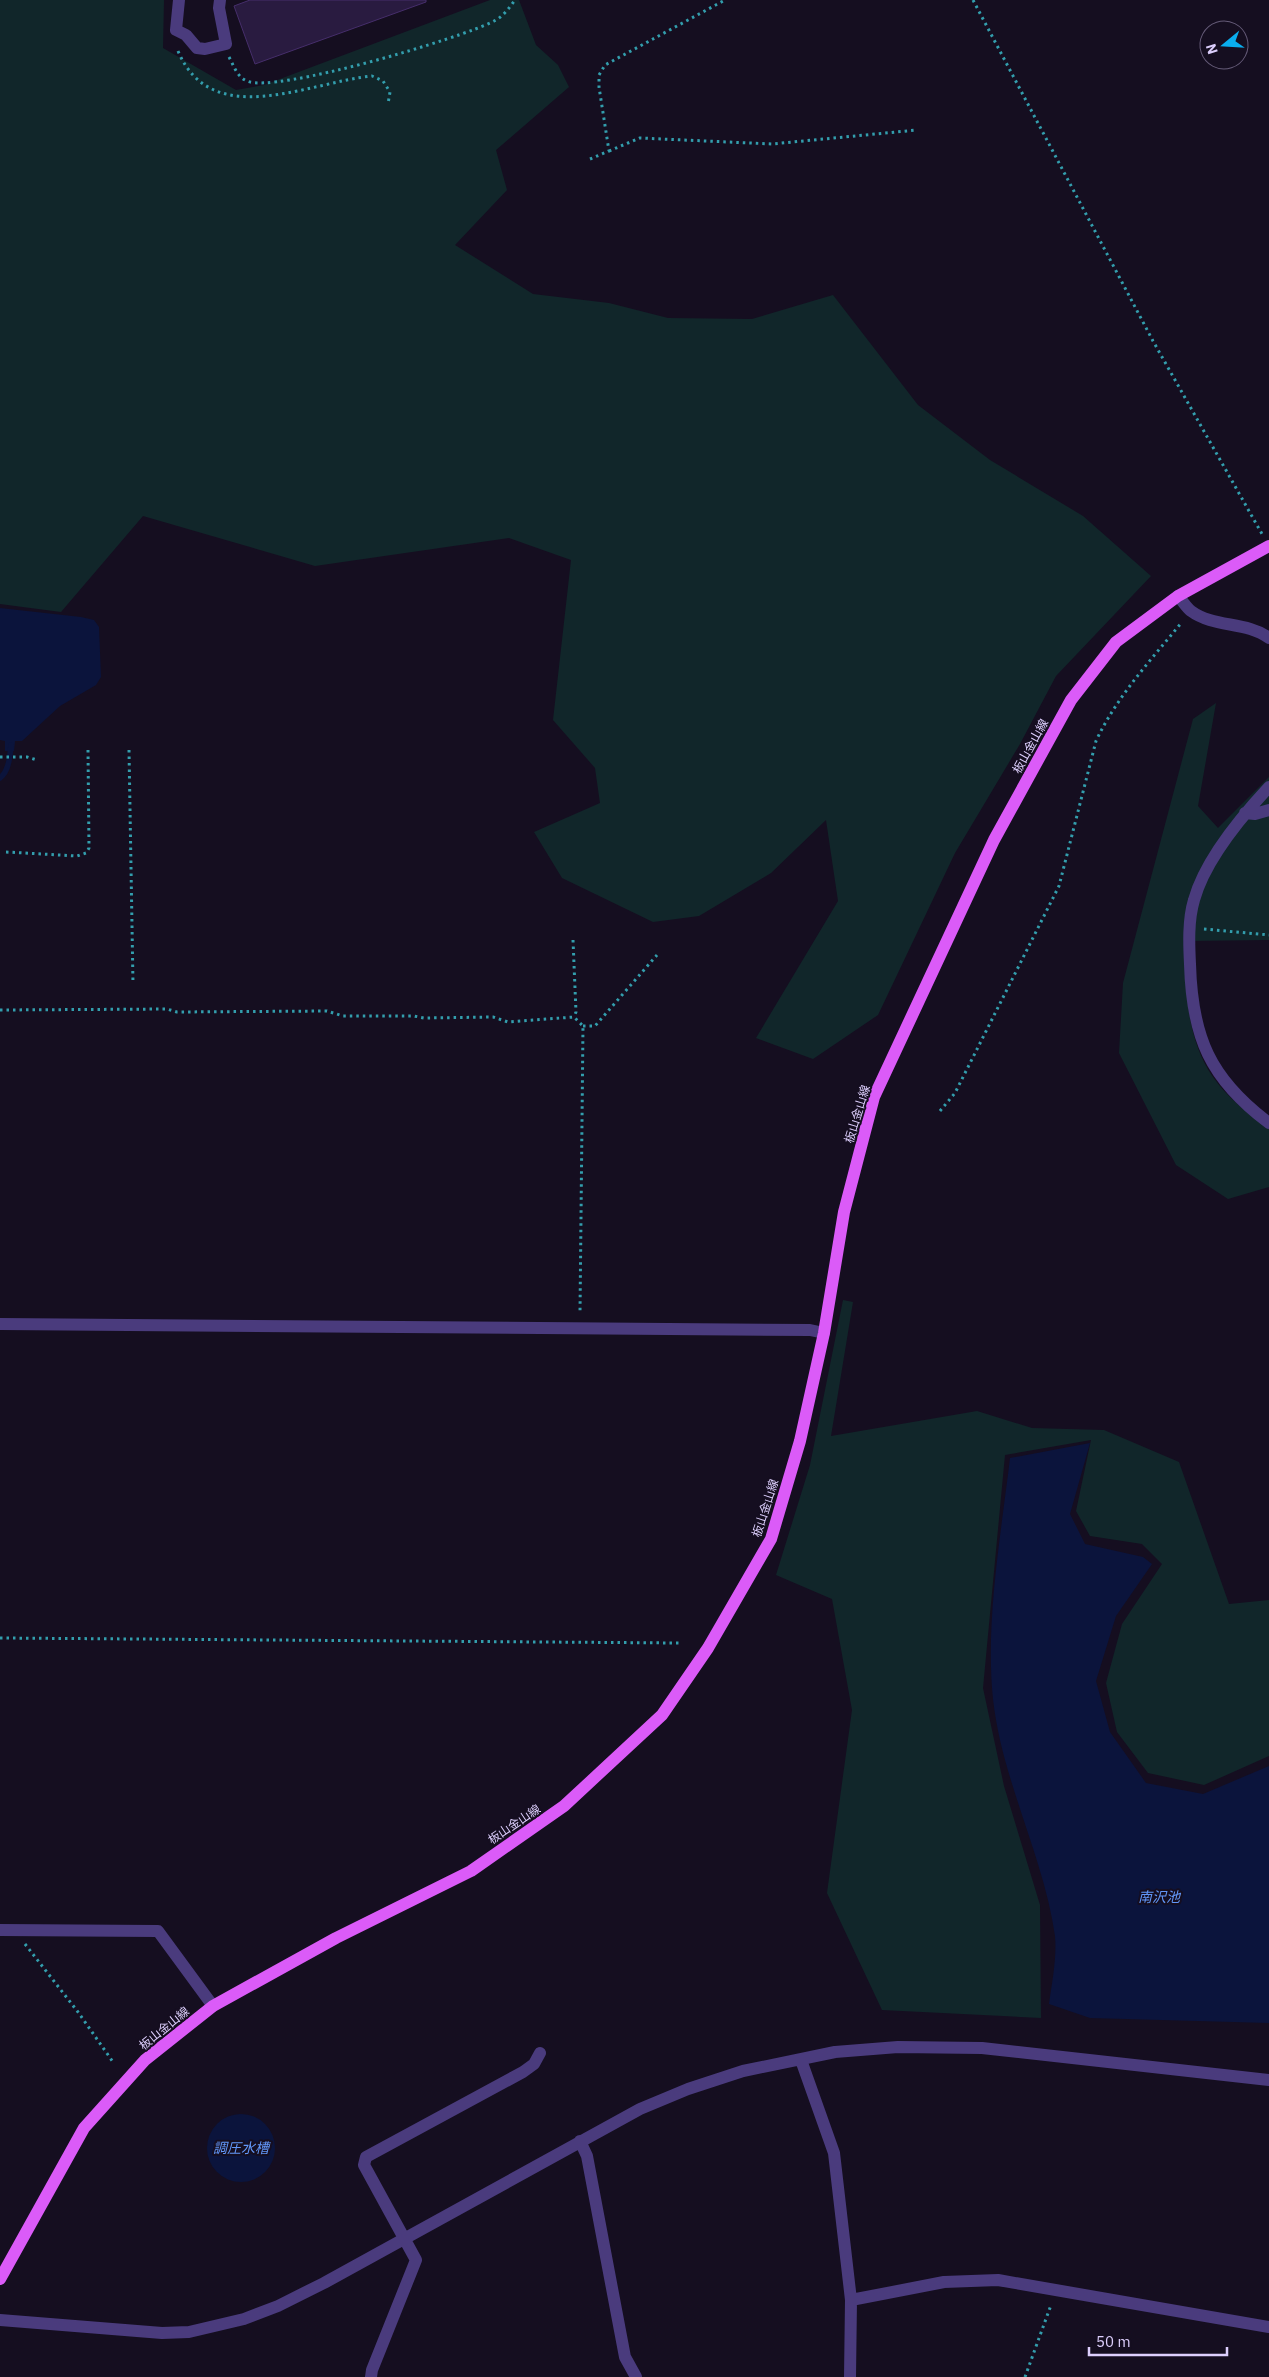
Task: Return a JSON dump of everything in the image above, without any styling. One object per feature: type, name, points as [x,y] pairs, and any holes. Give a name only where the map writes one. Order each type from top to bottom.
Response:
[{"type":"main road","name":"板山金山線","points":[[0,2279],[84,2128],[145,2060],[213,2006],[336,1938],[471,1871],[564,1806],[662,1715],[708,1648],[771,1539],[800,1441],[824,1333],[844,1212],[874,1096],[994,840],[1071,700],[1116,642],[1178,596],[1269,546]]},
{"type":"street","points":[[179,0],[176,30],[186,35],[197,48],[205,49],[226,44],[219,8],[220,0]]},
{"type":"street","points":[[1178,596],[1192,611],[1214,621],[1257,629],[1269,638]]},
{"type":"street","points":[[1269,787],[1245,813],[1200,883],[1193,901],[1189,953],[1192,1002],[1197,1029],[1206,1051],[1234,1093],[1269,1124]]},
{"type":"street","points":[[1245,813],[1255,814],[1269,810]]},
{"type":"street","points":[[0,1324],[810,1330],[824,1333]]},
{"type":"street","points":[[0,1930],[158,1931],[213,2006]]},
{"type":"street","points":[[0,2320],[162,2333],[189,2332],[244,2320],[278,2306],[640,2109],[688,2089],[743,2071],[835,2052],[898,2047],[982,2048],[1269,2080]]},
{"type":"street","points":[[371,2377],[372,2370],[416,2260],[406,2237],[364,2165],[366,2157],[522,2072],[534,2064],[540,2053]]},
{"type":"street","points":[[801,2060],[834,2153],[851,2300],[850,2377]]},
{"type":"street","points":[[580,2141],[587,2156],[625,2358],[636,2377]]},
{"type":"street","points":[[851,2300],[910,2287],[970,2280],[998,2280],[1269,2327]]},
{"type":"path","points":[[226,44],[229,56],[238,75],[248,82],[283,80],[377,60],[455,36],[495,21],[508,11],[515,0]]},
{"type":"path","points":[[608,151],[599,87],[599,75],[605,66],[725,0]]},
{"type":"path","points":[[973,0],[1153,341],[1269,546]]},
{"type":"path","points":[[176,30],[178,52],[185,65],[206,87],[222,94],[243,97],[268,96],[372,76],[383,81],[390,92],[388,104]]},
{"type":"path","points":[[590,159],[640,138],[772,144],[917,130]]},
{"type":"path","points":[[940,1111],[955,1093],[1059,886],[1096,741],[1106,720],[1122,696],[1192,611]]},
{"type":"path","points":[[6,852],[77,856],[86,853],[89,848],[88,750]]},
{"type":"path","points":[[129,750],[133,984]]},
{"type":"path","points":[[1,757],[27,757],[37,760]]},
{"type":"path","points":[[1191,928],[1269,935]]},
{"type":"path","points":[[573,940],[576,1012],[574,1017]]},
{"type":"path","points":[[0,1010],[167,1009],[177,1012],[327,1011],[343,1016],[493,1017],[508,1022],[574,1017],[583,1026],[595,1026],[657,955]]},
{"type":"path","points":[[580,1328],[583,1026]]},
{"type":"path","points":[[0,1638],[679,1643]]},
{"type":"path","points":[[20,1930],[20,1938],[78,2012],[113,2062]]},
{"type":"path","points":[[1026,2377],[1055,2290]]},
{"type":"green space","points":[[0,0],[164,0],[163,48],[236,90],[264,85],[490,0],[519,0],[536,45],[558,65],[569,87],[496,150],[507,190],[455,245],[533,294],[609,303],[668,318],[752,319],[833,295],[918,405],[990,460],[1083,516],[1151,576],[1056,676],[1020,744],[955,853],[878,1015],[813,1059],[756,1038],[838,901],[826,820],[771,873],[699,916],[653,922],[562,878],[534,832],[600,803],[595,768],[553,720],[571,560],[509,538],[315,566],[143,516],[61,612],[0,604]]},
{"type":"green space","points":[[1216,703],[1198,806],[1218,828],[1269,777],[1269,940],[1185,941],[1189,1011],[1197,1046],[1204,1062],[1225,1092],[1269,1129],[1269,1187],[1228,1199],[1176,1165],[1119,1053],[1123,983],[1193,719]]},
{"type":"green space","points":[[843,1300],[853,1302],[831,1436],[977,1411],[1032,1428],[1104,1430],[1179,1462],[1229,1604],[1269,1600],[1269,1756],[1204,1785],[1148,1773],[1117,1732],[1106,1683],[1122,1624],[1162,1564],[1142,1544],[1090,1536],[1076,1511],[1091,1440],[1005,1455],[983,1688],[1004,1786],[1040,1905],[1041,2018],[882,2010],[827,1893],[852,1710],[832,1599],[776,1575],[810,1465]]},
{"type":"water","points":[[0,608],[81,617],[94,620],[99,627],[101,677],[96,685],[60,706],[22,741],[15,741],[14,751],[5,751],[5,741],[0,740]]},
{"type":"water","name":"南沢池","points":[[1090,1443],[1070,1514],[1085,1544],[1143,1557],[1152,1564],[1116,1616],[1096,1681],[1110,1732],[1146,1783],[1203,1794],[1269,1766],[1269,2023],[1090,2018],[1049,2004],[1055,1961],[1055,1936],[1050,1906],[1005,1760],[998,1729],[991,1670],[992,1609],[1010,1458]]},
{"type":"water","name":"調圧水槽","points":[[241,2114],[254,2117],[265,2124],[272,2135],[275,2148],[272,2161],[265,2172],[254,2179],[241,2182],[228,2179],[217,2172],[210,2161],[207,2148],[210,2135],[217,2124],[228,2117]]},
{"type":"building","points":[[250,0],[426,0],[426,2],[255,64],[234,6]]},
{"type":"waterway","points":[[0,778],[7,767],[11,745]]}]
